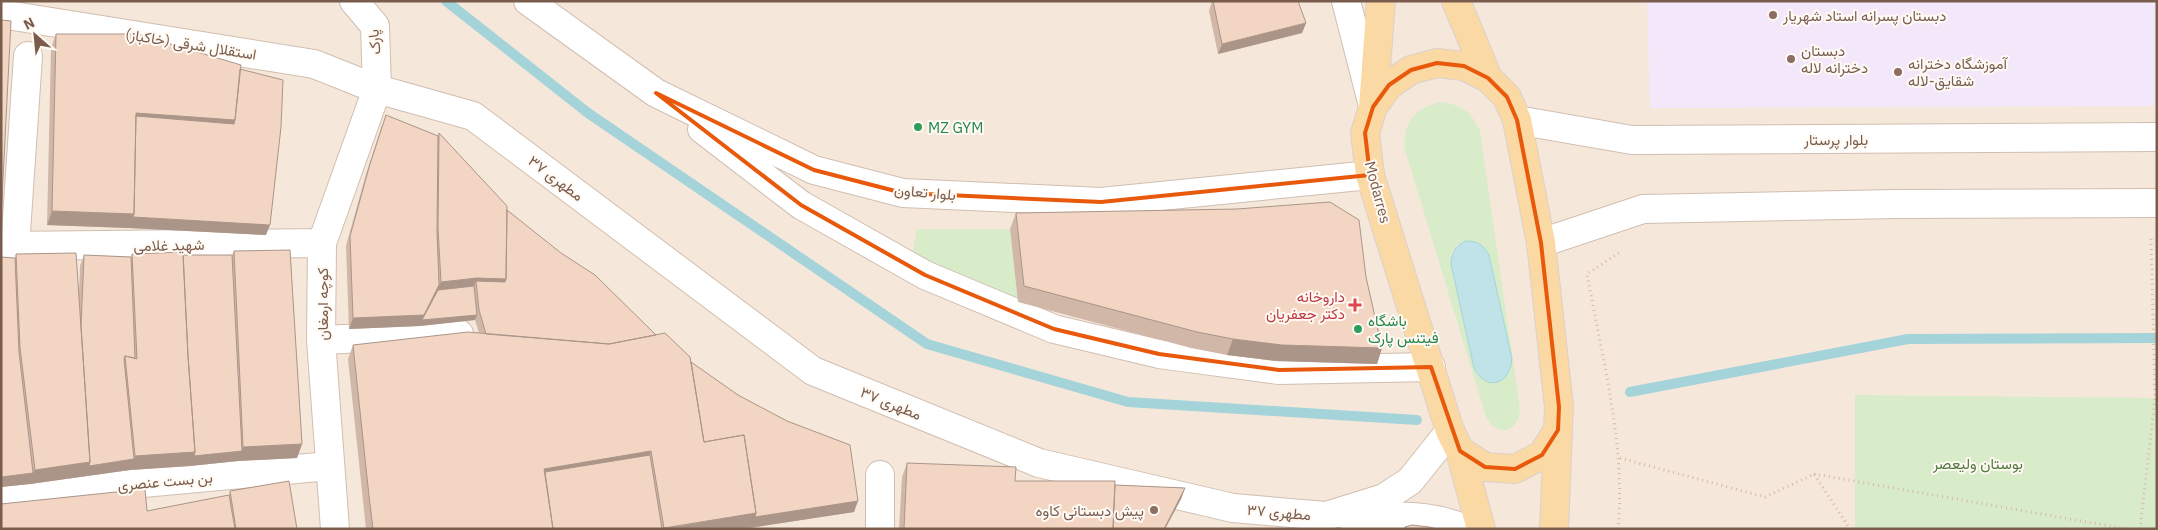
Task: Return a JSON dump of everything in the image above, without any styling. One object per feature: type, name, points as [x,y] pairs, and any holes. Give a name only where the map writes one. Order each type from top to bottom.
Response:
[{"type":"main road","points":[[1373,107],[1381,1]]},
{"type":"main road","points":[[1456,1],[1488,78]]},
{"type":"main road","name":"Modarres","points":[[1481,529],[1455,441],[1370,175],[1365,133],[1373,107],[1389,85],[1411,70],[1437,63],[1464,66],[1488,78],[1507,97],[1517,120],[1541,243],[1559,407],[1554,529]]},
{"type":"main road","points":[[1455,441],[1485,467],[1515,469],[1542,455],[1558,430]]},
{"type":"street","name":"پارک","points":[[354,1],[375,26],[377,89]]},
{"type":"street","name":"بلوار تعاون","points":[[528,1],[656,93],[814,170],[903,193],[1101,202],[1370,175]]},
{"type":"street","points":[[1346,1],[1373,107]]},
{"type":"street","name":"استقلال شرقی (خاکباز)","points":[[1,14],[314,64],[377,89]]},
{"type":"street","points":[[8,246],[28,56]]},
{"type":"street","name":"کوچه ارمغان","points":[[335,529],[321,340],[322,244],[377,89]]},
{"type":"street","name":"مطهری ۳۷","points":[[377,89],[473,116],[813,371],[1039,463],[1226,518],[1326,516],[1384,498],[1410,481],[1455,441]]},
{"type":"street","points":[[656,93],[801,205],[925,275],[1054,329],[1159,354],[1279,370],[1430,367]]},
{"type":"street","name":"بلوار پرستار","points":[[1517,120],[1632,140],[2157,136]]},
{"type":"street","points":[[1541,243],[1643,208],[2157,203]]},
{"type":"street","name":"شهید غلامی","points":[[8,246],[322,244]]},
{"type":"street","points":[[321,340],[459,334]]},
{"type":"street","name":"بن بست عنصری","points":[[1,496],[329,466]]},
{"type":"street","points":[[875,529],[880,528],[880,475]]},
{"type":"street","points":[[1326,516],[1421,518],[1453,524],[1464,529]]},
{"type":"path","points":[[1618,529],[1620,458],[1587,274],[1628,248],[1643,208]]},
{"type":"path","points":[[2140,529],[2154,398],[2153,270]]},
{"type":"path","points":[[1620,458],[1765,497],[1814,474],[2128,529]]},
{"type":"path","points":[[1814,474],[1850,529]]},
{"type":"highlighted area","points":[[1437,63],[1464,66],[1488,78],[1507,97],[1517,120],[1541,243],[1559,407],[1558,430],[1542,455],[1515,469],[1485,467],[1460,451],[1431,367],[1279,370],[1159,354],[1054,329],[925,275],[801,205],[656,93],[814,170],[903,193],[1101,202],[1370,175],[1365,133],[1373,107],[1389,85],[1411,70]]},
{"type":"shaded area","points":[[1,1],[2157,1],[2157,529],[1,529]]},
{"type":"shaded area","points":[[1647,1],[2157,1],[2157,106],[1650,108]]},
{"type":"green space","points":[[1440,102],[1460,107],[1469,114],[1480,131],[1520,409],[1516,423],[1507,430],[1496,428],[1486,417],[1405,150],[1408,125],[1417,113]],"holes":[[[1466,241],[1511,369],[1502,380],[1492,383],[1482,379],[1474,368],[1451,254],[1456,246]]]},
{"type":"green space","points":[[917,229],[1010,229],[1018,302],[917,263],[913,249]]},
{"type":"green space","name":"بوستان ولیعصر","points":[[1855,395],[2157,398],[2157,529],[1855,529]]},
{"type":"water","points":[[1466,241],[1480,244],[1489,255],[1512,359],[1507,375],[1497,382],[1491,383],[1485,380],[1479,376],[1474,368],[1451,264],[1455,250]]},
{"type":"building","points":[[1213,1],[1298,1],[1306,23],[1222,44]]},
{"type":"building","points":[[1,20],[11,21],[1,218]]},
{"type":"building","points":[[56,34],[137,34],[241,65],[235,120],[136,113],[134,214],[52,211]]},
{"type":"building","points":[[240,69],[283,80],[281,127],[270,225],[133,217],[136,116],[234,124]]},
{"type":"building","points":[[386,115],[438,136],[437,232],[439,285],[424,315],[353,318],[350,236]]},
{"type":"building","points":[[439,133],[507,206],[506,279],[477,278],[441,282],[438,228]]},
{"type":"building","points":[[1330,202],[1359,220],[1366,277],[1382,348],[1282,345],[1233,339],[1197,332],[1024,286],[1016,213],[1237,209]]},
{"type":"building","points":[[507,210],[561,253],[595,275],[656,335],[609,344],[486,334],[479,310],[476,281],[505,282]]},
{"type":"building","points":[[290,250],[302,444],[243,447],[234,251]]},
{"type":"building","points":[[183,252],[195,452],[135,456],[125,356],[137,359],[132,254]]},
{"type":"building","points":[[76,253],[90,462],[35,470],[20,348],[16,254]]},
{"type":"building","points":[[84,255],[131,257],[135,358],[125,356],[124,359],[134,459],[89,466],[81,326]]},
{"type":"building","points":[[183,255],[232,255],[242,451],[194,456]]},
{"type":"building","points":[[1,257],[15,258],[19,352],[33,473],[1,477]]},
{"type":"building","points":[[474,286],[477,315],[422,320],[438,290]]},
{"type":"building","points":[[468,332],[609,344],[665,333],[690,357],[704,442],[744,435],[756,513],[664,528],[651,451],[544,469],[553,529],[373,529],[353,345]]},
{"type":"building","points":[[691,362],[738,395],[787,421],[850,445],[858,501],[755,517],[756,513],[744,435],[704,442]]},
{"type":"building","points":[[650,455],[662,529],[553,529],[545,472]]},
{"type":"building","points":[[907,463],[1016,467],[1015,481],[1115,481],[1113,529],[904,529]]},
{"type":"building","points":[[289,481],[297,529],[236,529],[230,491]]},
{"type":"building","points":[[1115,485],[1185,488],[1164,529],[1113,529]]},
{"type":"building","points":[[145,489],[147,511],[229,495],[235,529],[1,529],[1,504]]},
{"type":"building","points":[[1412,525],[1437,529],[1405,529],[1405,527]]},
{"type":"waterway","points":[[446,1],[588,113],[927,344],[1128,402],[1417,420]]},
{"type":"waterway","points":[[1630,392],[1908,339],[2157,338]]},
{"type":"place","name":"دبستان پسرانه استاد شهریار","points":[[1773,15]]},
{"type":"place","name":"دبستان دخترانه لاله","points":[[1791,59]]},
{"type":"place","name":"آموزشگاه دخترانه شقایق-لاله","points":[[1898,72]]},
{"type":"place","name":"MZ GYM","points":[[918,127]]},
{"type":"place","name":"داروخانه دکتر جعفریان","points":[[1355,305]]},
{"type":"place","name":"باشگاه فیتنس پارک","points":[[1358,329]]},
{"type":"place","name":"پیش دبستانی کاوه","points":[[1154,510]]}]
